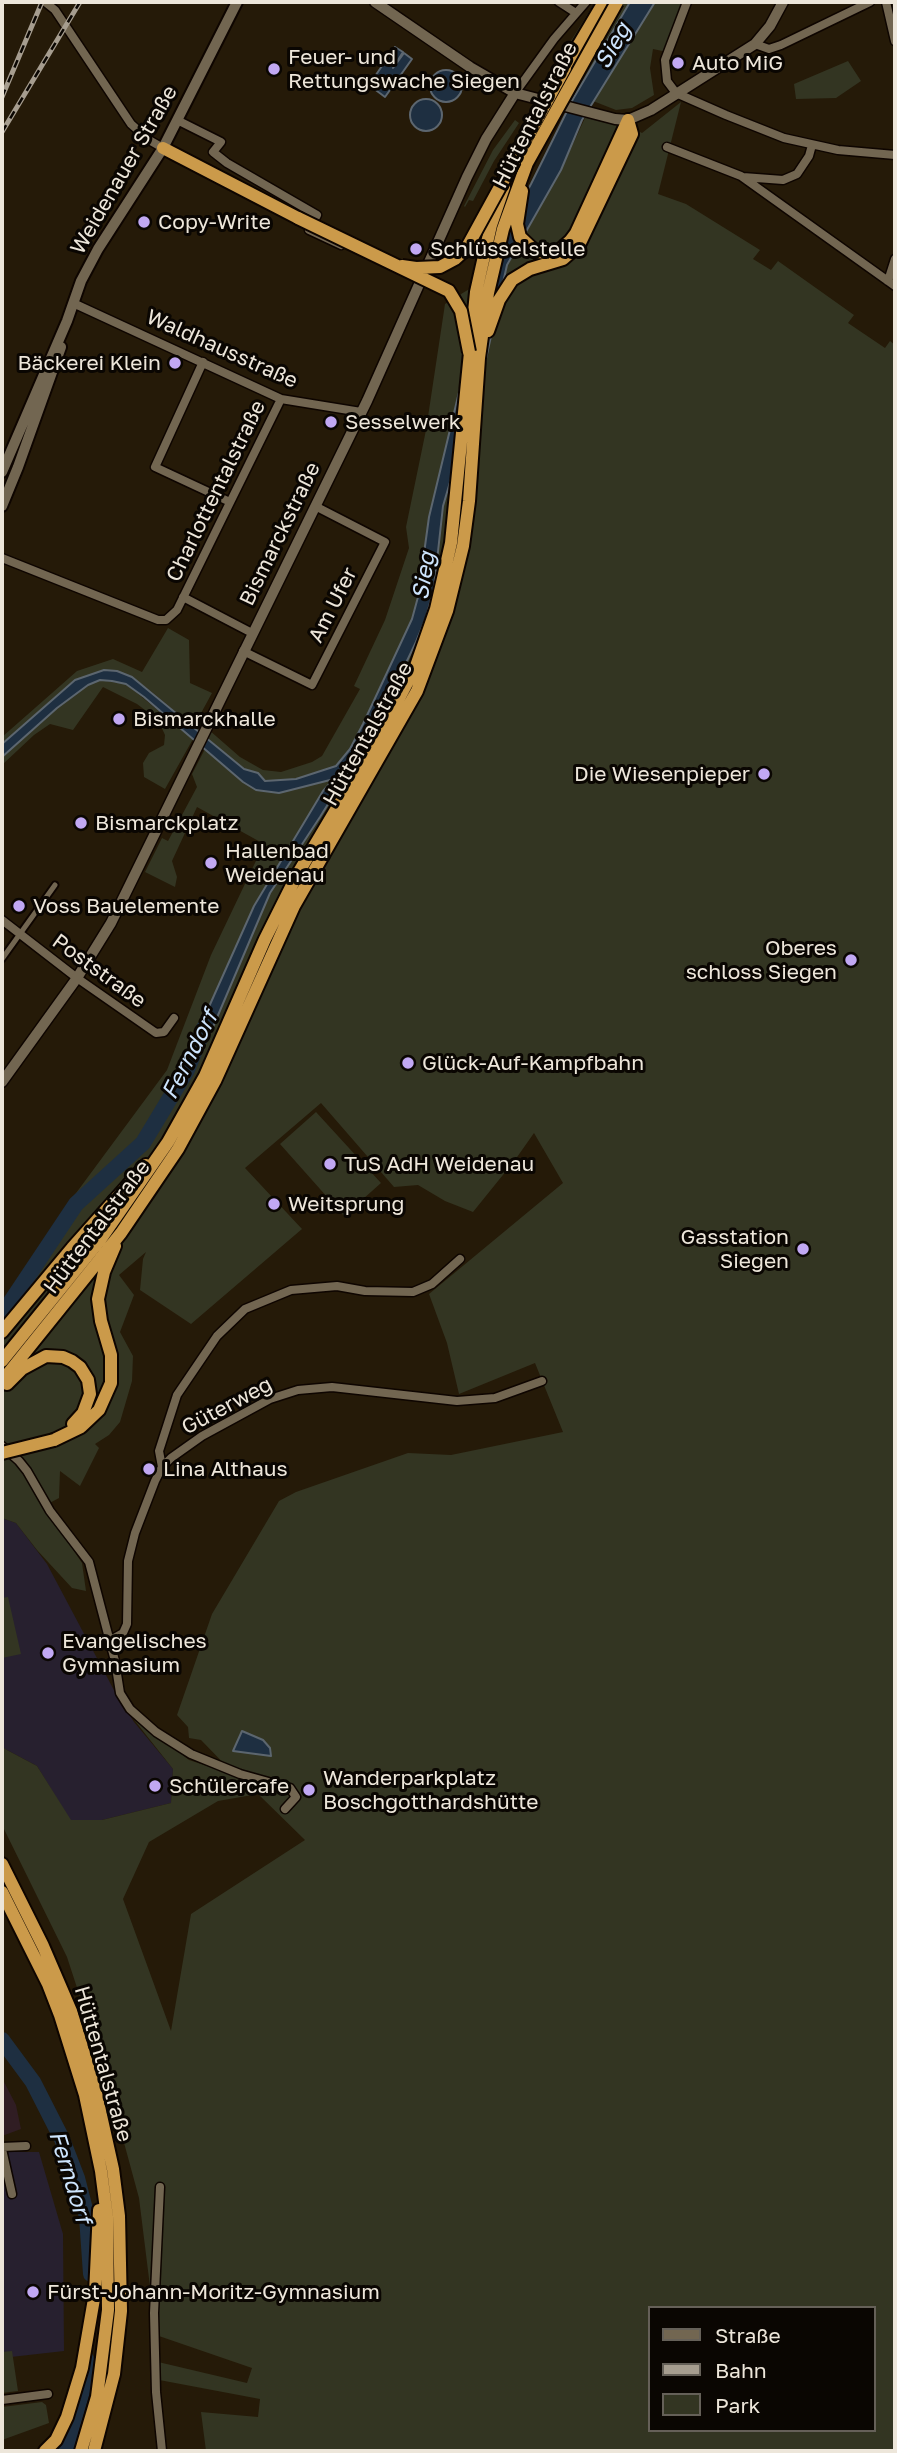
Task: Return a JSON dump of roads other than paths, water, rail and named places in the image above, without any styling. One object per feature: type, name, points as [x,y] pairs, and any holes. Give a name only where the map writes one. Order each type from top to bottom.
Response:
[{"type":"highway","name":"Hüttentalstraße","points":[[2,1381],[121,1233],[199,1114],[294,905],[404,717],[426,671],[447,611],[463,546],[469,501],[474,355],[481,265],[491,225],[511,170],[604,2]]},
{"type":"highway","name":"Hüttentalstraße","points":[[2,1361],[100,1240],[168,1142],[205,1076],[284,900],[393,711],[423,647],[436,609],[451,543],[474,355],[508,211],[527,163],[617,2]]},
{"type":"highway","points":[[474,355],[507,286],[542,260],[563,259],[579,244],[632,134],[628,120]]},
{"type":"highway","points":[[163,148],[342,240],[442,287],[454,296],[474,355]]},
{"type":"highway","points":[[527,163],[518,211],[518,232],[542,260]]},
{"type":"highway","points":[[402,266],[440,267],[461,254],[471,242],[511,170]]},
{"type":"highway","points":[[2,1332],[123,1189],[168,1142]]},
{"type":"highway","points":[[2,1452],[82,1427],[99,1410],[111,1383],[111,1355],[98,1299],[104,1272],[121,1233]]},
{"type":"highway","points":[[2,1389],[22,1369],[47,1356],[63,1357],[80,1367],[88,1380],[90,1394],[88,1404],[77,1420],[53,1437],[2,1447]]},
{"type":"highway","name":"Hüttentalstraße","points":[[2,1864],[43,1946],[71,2011],[96,2093],[108,2145],[118,2216],[122,2276],[114,2374],[94,2451]]},
{"type":"highway","name":"Hüttentalstraße","points":[[2,1892],[48,1984],[60,2015],[85,2095],[102,2171],[109,2262],[108,2310],[97,2397],[81,2451]]},
{"type":"highway","points":[[46,2451],[67,2417],[87,2344],[95,2293],[102,2171]]},
{"type":"highway","points":[[99,2451],[100,2430]]},
{"type":"main road","name":"Weidenauer Straße","points":[[2,506],[16,455],[73,303],[98,250],[163,148],[237,2]]},
{"type":"main road","name":"Weidenauer Straße","points":[[2,472],[16,455]]},
{"type":"street","points":[[45,2],[55,10],[131,124],[163,148]]},
{"type":"street","points":[[55,10],[60,2]]},
{"type":"street","points":[[375,2],[470,67],[515,93],[628,120],[651,110],[755,44],[770,26],[783,2]]},
{"type":"street","points":[[559,2],[576,13]]},
{"type":"street","name":"Bismarckstraße","points":[[2,1082],[77,978],[111,923],[361,412],[479,153],[523,79],[586,2]]},
{"type":"street","points":[[687,2],[665,60],[667,81],[676,93],[759,129],[812,145],[895,155]]},
{"type":"street","points":[[755,44],[769,49],[781,45],[870,2]]},
{"type":"street","points":[[886,2],[895,41]]},
{"type":"street","points":[[177,120],[221,142],[213,152],[228,163],[317,215],[309,230],[421,280]]},
{"type":"street","points":[[741,176],[783,180],[797,174],[809,156],[812,145]]},
{"type":"street","points":[[667,147],[741,176],[892,283],[895,259]]},
{"type":"street","name":"Waldhausstraße","points":[[73,303],[281,399],[361,412]]},
{"type":"street","points":[[203,362],[155,467],[230,502]]},
{"type":"street","name":"Charlottentalstraße","points":[[2,558],[158,620],[166,620],[177,610],[281,399]]},
{"type":"street","name":"Am Ufer","points":[[243,651],[312,685],[385,542],[315,506]]},
{"type":"street","name":"Charlottentalstraße","points":[[183,597],[252,633]]},
{"type":"street","points":[[2,959],[55,885]]},
{"type":"street","name":"Poststraße","points":[[2,920],[77,978],[156,1033],[164,1032],[174,1018]]},
{"type":"street","points":[[109,1642],[123,1633],[127,1624],[128,1561],[131,1546],[162,1467],[160,1444],[177,1395],[217,1336],[245,1309],[291,1290],[337,1286],[365,1291],[413,1292],[432,1284],[460,1259]]},
{"type":"street","name":"Güterweg","points":[[162,1467],[195,1441],[233,1417],[270,1399],[298,1390],[332,1387],[457,1401],[495,1398],[541,1381]]},
{"type":"street","points":[[2,1447],[13,1454],[27,1471],[50,1511],[89,1562],[120,1693],[140,1719],[191,1754],[240,1774],[290,1788],[296,1797],[285,1809]]},
{"type":"street","points":[[12,2194],[2,2148],[26,2146]]},
{"type":"street","points":[[160,2187],[154,2312],[156,2392],[162,2451]]},
{"type":"street","points":[[2,2400],[48,2395]]},
{"type":"water","name":"Sieg","points":[[630,2],[655,2],[582,120],[561,170],[507,265],[485,363],[443,506],[434,588],[416,642],[374,730],[270,893],[213,1027],[199,1048],[191,1047],[254,906],[323,791],[334,779],[279,793],[256,790],[243,782],[144,697],[126,684],[112,681],[100,680],[88,685],[57,708],[2,757],[2,744],[75,680],[104,670],[117,671],[132,677],[244,769],[258,773],[265,781],[296,779],[336,766],[350,749],[363,724],[412,619],[418,597],[429,517],[492,255],[573,99]]},
{"type":"water","points":[[395,47],[403,52],[393,68],[404,53],[412,59],[385,97],[369,85]]},
{"type":"water","points":[[446,70],[457,75],[462,86],[457,97],[446,102],[435,97],[430,86],[435,75]]},
{"type":"water","points":[[426,99],[437,104],[442,115],[437,126],[426,131],[415,126],[410,115],[415,104]]},
{"type":"water","points":[[242,1731],[263,1740],[270,1748],[271,1756],[233,1751]]},
{"type":"waterway","name":"Ferndorf","points":[[2,1315],[76,1204],[143,1143],[187,1070],[204,1028]]},
{"type":"waterway","name":"Ferndorf","points":[[2,2040],[33,2082],[62,2139],[77,2178],[87,2217],[91,2274]]},
{"type":"waterway","name":"Ferndorf","points":[[65,2451],[84,2384],[86,2359]]},
{"type":"railway","points":[[2,97],[42,2]]},
{"type":"railway","points":[[2,132],[80,2]]},
{"type":"place","name":"Auto MiG","points":[[678,63]]},
{"type":"place","name":"Feuer- und Rettungswache Siegen","points":[[274,69]]},
{"type":"place","name":"Copy-Write","points":[[144,222]]},
{"type":"place","name":"Schlüsselstelle","points":[[416,249]]},
{"type":"place","name":"Bäckerei Klein","points":[[175,363]]},
{"type":"place","name":"Sesselwerk","points":[[331,422]]},
{"type":"place","name":"Bismarckhalle","points":[[119,719]]},
{"type":"place","name":"Die Wiesenpieper","points":[[764,774]]},
{"type":"place","name":"Bismarckplatz","points":[[81,823]]},
{"type":"place","name":"Hallenbad Weidenau","points":[[211,863]]},
{"type":"place","name":"Voss Bauelemente","points":[[19,906]]},
{"type":"place","name":"Oberes schloss Siegen","points":[[851,960]]},
{"type":"place","name":"Glück-Auf-Kampfbahn","points":[[408,1063]]},
{"type":"place","name":"TuS AdH Weidenau","points":[[330,1164]]},
{"type":"place","name":"Weitsprung","points":[[274,1204]]},
{"type":"place","name":"Gasstation Siegen","points":[[803,1249]]},
{"type":"place","name":"Lina Althaus","points":[[149,1469]]},
{"type":"place","name":"Evangelisches Gymnasium","points":[[48,1653]]},
{"type":"place","name":"Schülercafe","points":[[155,1786]]},
{"type":"place","name":"Wanderparkplatz Boschgotthardshütte","points":[[309,1790]]},
{"type":"place","name":"Fürst-Johann-Moritz-Gymnasium","points":[[33,2292]]}]
